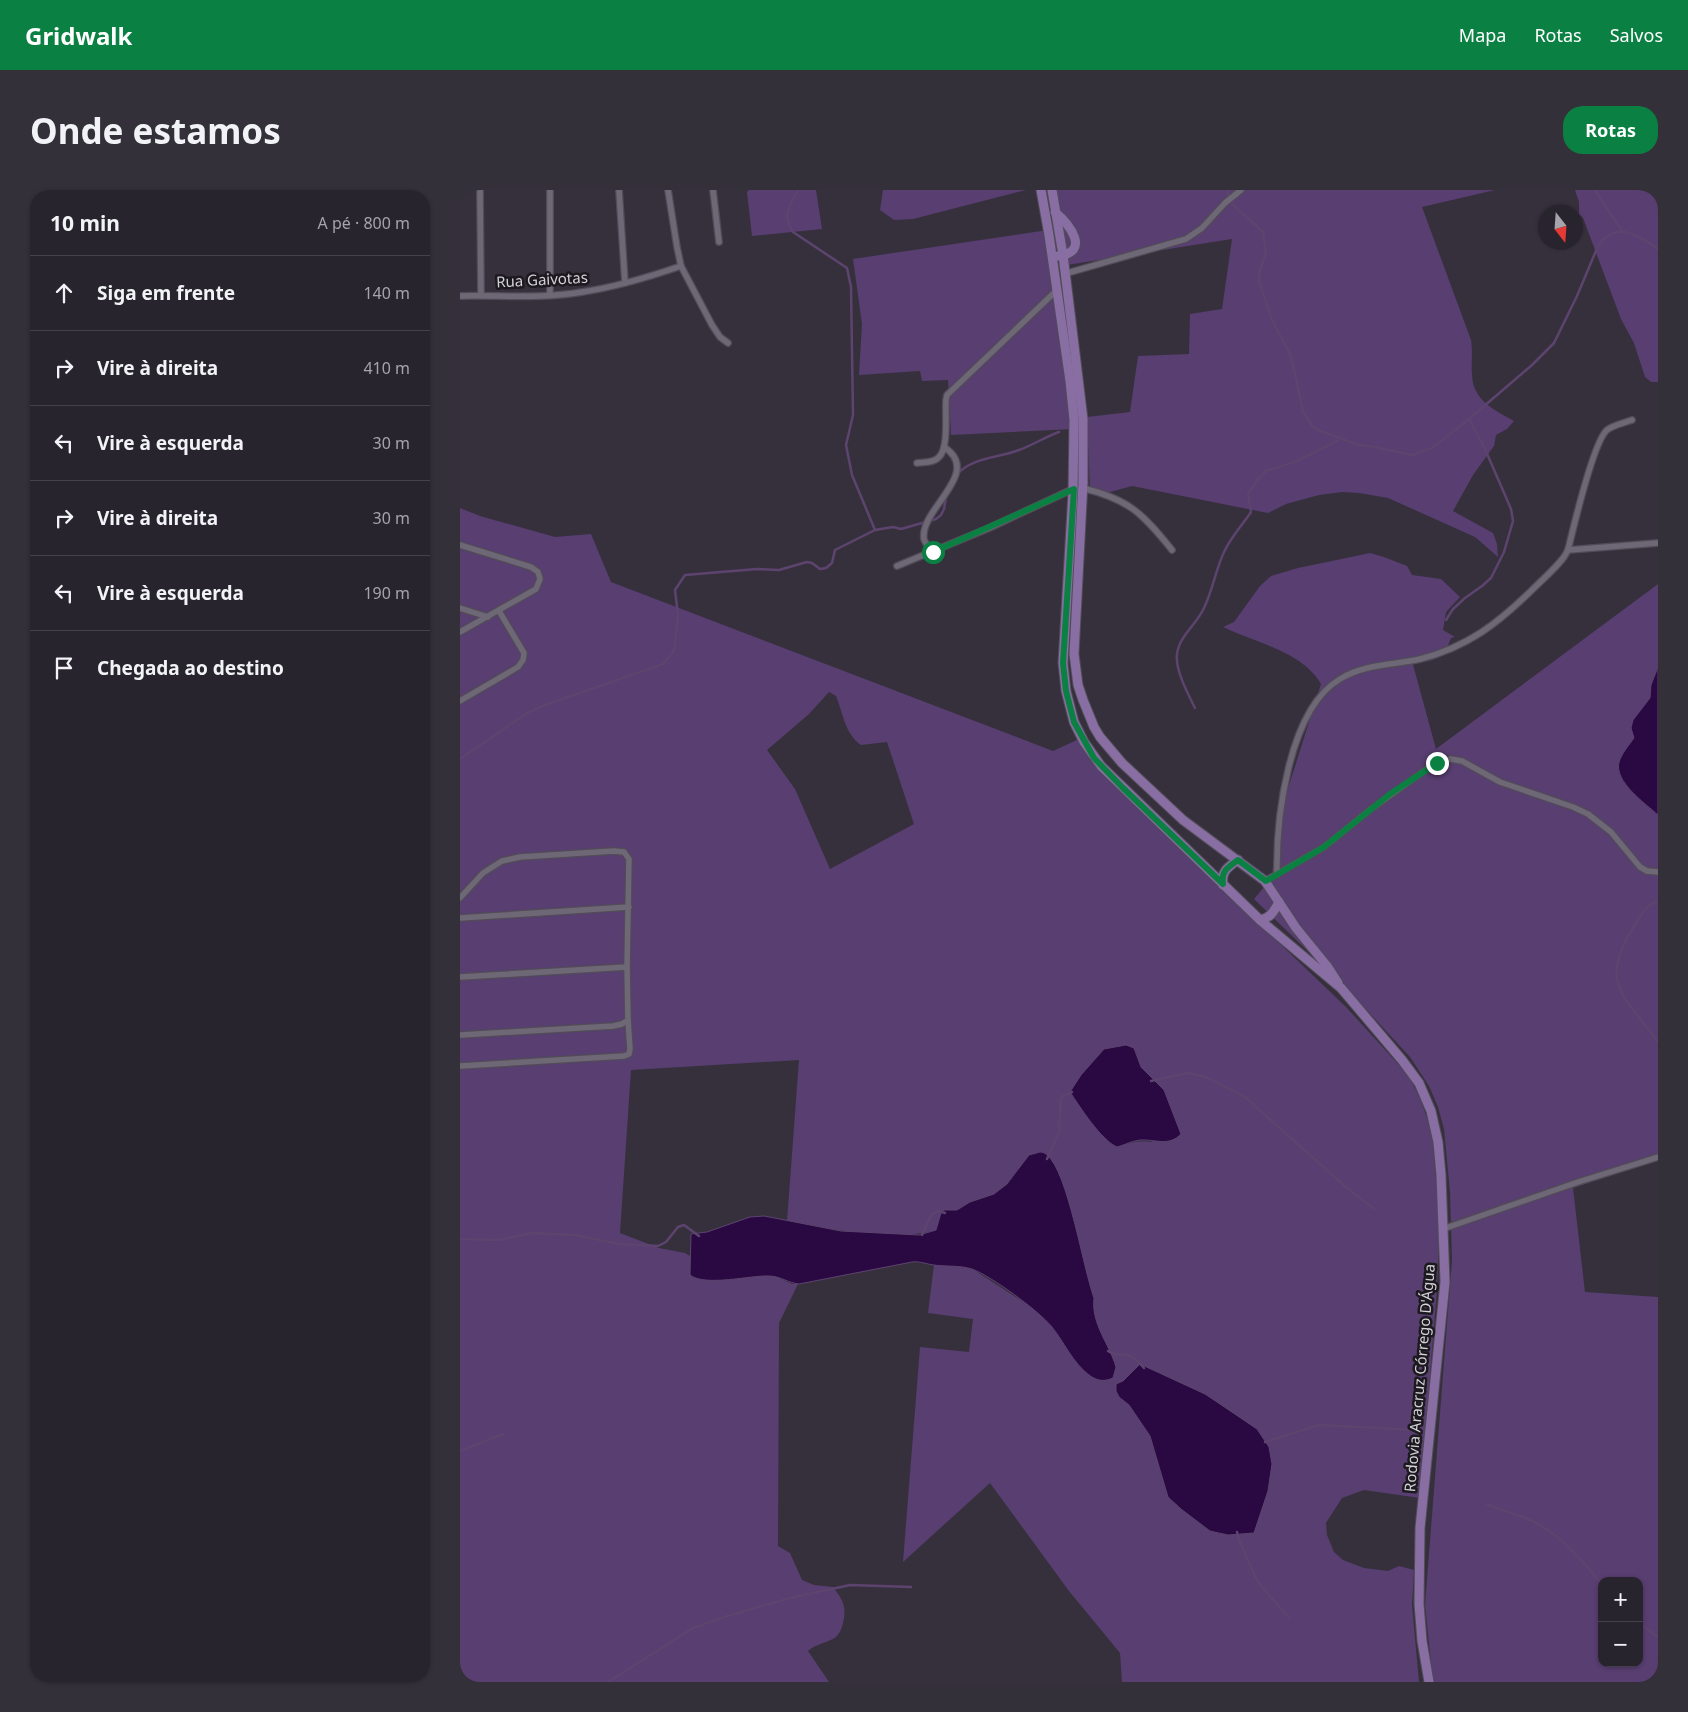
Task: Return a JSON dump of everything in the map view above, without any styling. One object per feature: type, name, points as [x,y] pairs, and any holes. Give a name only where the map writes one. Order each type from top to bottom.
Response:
[{"type":"main road","name":"Rodovia Aracruz Córrego D'Água","points":[[1041,190],[1073,410],[1078,489],[1074,654],[1078,685],[1088,714],[1103,741],[1122,763],[1183,820],[1266,881],[1296,928],[1327,966],[1341,988],[1419,1083],[1431,1111],[1438,1142],[1445,1282],[1420,1528],[1419,1604],[1422,1641],[1429,1682]]},
{"type":"main road","name":"Rodovia Aracruz Córrego D'Água","points":[[1052,190],[1083,419],[1063,663],[1066,691],[1074,722],[1084,742],[1101,766],[1260,920],[1341,988]]},
{"type":"main road","points":[[1052,256],[1062,255],[1074,250],[1076,245],[1068,224],[1056,212]]},
{"type":"main road","points":[[1223,884],[1223,872],[1238,860]]},
{"type":"main road","points":[[1260,920],[1266,919],[1272,914],[1279,902]]},
{"type":"street","points":[[480,190],[480,296]]},
{"type":"street","points":[[550,190],[550,295]]},
{"type":"street","points":[[619,190],[625,283]]},
{"type":"street","points":[[668,190],[682,266],[712,325],[720,337],[728,343]]},
{"type":"street","points":[[713,190],[720,242]]},
{"type":"street","points":[[1064,274],[1186,239],[1202,228],[1241,190]]},
{"type":"street","name":"Rua Gaivotas","points":[[460,296],[550,295],[582,292],[625,283],[682,266]]},
{"type":"street","points":[[916,463],[934,461],[943,451],[946,400],[948,395],[1057,290]]},
{"type":"street","points":[[1277,874],[1279,817],[1291,758],[1306,719],[1321,695],[1338,680],[1352,672],[1436,655],[1465,643],[1495,624],[1559,563],[1568,550],[1600,438],[1611,427],[1632,420]]},
{"type":"street","points":[[933,552],[926,544],[924,534],[932,513],[952,484],[957,470],[957,463],[954,457],[944,447]]},
{"type":"street","points":[[897,566],[1078,489],[1111,496],[1136,510],[1172,550]]},
{"type":"street","points":[[1568,550],[1658,542]]},
{"type":"street","points":[[460,545],[531,567],[538,572],[540,579],[536,589],[460,632]]},
{"type":"street","points":[[460,608],[488,617]]},
{"type":"street","points":[[460,701],[518,667],[523,660],[524,654],[499,611]]},
{"type":"street","points":[[1266,881],[1324,847],[1371,809],[1430,766],[1450,759],[1462,761],[1500,782],[1574,807],[1588,814],[1612,832],[1640,867],[1658,872]]},
{"type":"street","points":[[460,898],[483,873],[502,861],[520,857],[614,851],[624,852],[630,859],[627,967],[629,1054],[624,1056],[460,1066]]},
{"type":"street","points":[[460,918],[629,907]]},
{"type":"street","points":[[460,977],[627,967]]},
{"type":"street","points":[[460,1036],[613,1026],[628,1020]]},
{"type":"street","points":[[1443,1229],[1578,1182],[1658,1157]]},
{"type":"shaded area","points":[[749,190],[816,190],[822,229],[752,236],[747,192]]},
{"type":"shaded area","points":[[883,190],[1026,190],[913,219],[894,220],[880,210]]},
{"type":"shaded area","points":[[1056,190],[1495,190],[1422,207],[1471,340],[1472,375],[1476,392],[1486,404],[1514,421],[1507,429],[1496,435],[1494,446],[1473,475],[1453,511],[1493,533],[1497,544],[1498,557],[1475,537],[1388,498],[1359,493],[1342,492],[1319,495],[1286,504],[1268,513],[1132,486],[1103,494],[1090,491],[1087,417],[1130,412],[1138,356],[1189,354],[1190,314],[1222,309],[1232,239],[1067,265]]},
{"type":"shaded area","points":[[1575,190],[1658,190],[1658,382],[1651,382],[1645,377],[1634,343],[1621,319],[1583,218],[1583,205],[1579,205]]},
{"type":"shaded area","points":[[1048,230],[1074,429],[951,435],[948,380],[922,381],[920,371],[859,375],[862,324],[853,259]]},
{"type":"shaded area","points":[[460,508],[480,516],[555,537],[591,534],[611,582],[1053,751],[1079,739],[1273,937],[1346,1007],[1412,1082],[1428,1121],[1433,1143],[1439,1240],[1437,1289],[1420,1498],[1364,1490],[1342,1498],[1326,1523],[1327,1535],[1334,1552],[1343,1560],[1364,1568],[1388,1571],[1399,1566],[1414,1570],[1412,1605],[1419,1682],[1122,1682],[1120,1653],[1069,1591],[990,1483],[903,1562],[920,1347],[969,1352],[973,1319],[928,1313],[934,1265],[957,1265],[974,1270],[1036,1310],[1052,1327],[1087,1374],[1113,1378],[1116,1367],[1095,1316],[1094,1298],[1065,1195],[1052,1161],[1018,1169],[1007,1184],[994,1194],[971,1202],[956,1211],[944,1210],[941,1213],[936,1230],[901,1235],[882,1235],[842,1231],[787,1221],[799,1060],[631,1070],[620,1233],[659,1248],[685,1253],[690,1256],[690,1268],[694,1278],[716,1280],[768,1275],[792,1284],[798,1284],[779,1323],[778,1546],[790,1553],[802,1580],[814,1585],[833,1587],[843,1604],[845,1612],[839,1634],[808,1651],[829,1682],[460,1682]],"holes":[[[829,692],[836,696],[851,735],[861,745],[887,742],[914,824],[830,869],[795,789],[767,750],[809,714]],[[1126,1045],[1136,1052],[1141,1067],[1167,1098],[1170,1106],[1152,1142],[1140,1141],[1122,1145],[1111,1144],[1085,1114],[1081,1075],[1104,1049]],[[1123,1381],[1269,1478],[1263,1504],[1250,1522],[1237,1535],[1210,1531],[1168,1497],[1150,1436],[1129,1405],[1119,1397],[1116,1384]]]},
{"type":"shaded area","points":[[1370,553],[1407,566],[1412,575],[1441,579],[1460,597],[1446,612],[1443,630],[1455,637],[1451,638],[1448,646],[1437,658],[1429,661],[1412,661],[1436,749],[1658,584],[1658,667],[1651,685],[1650,698],[1633,720],[1634,738],[1619,763],[1629,789],[1658,815],[1658,1160],[1573,1188],[1585,1292],[1658,1297],[1658,1682],[1433,1682],[1425,1605],[1452,1260],[1450,1192],[1444,1129],[1438,1107],[1429,1086],[1410,1057],[1351,993],[1254,899],[1269,881],[1272,874],[1279,817],[1321,684],[1313,673],[1290,656],[1223,627],[1234,622],[1260,586],[1271,576],[1298,568]]},
{"type":"shaded area","points":[[1658,667],[1658,815],[1632,792],[1626,784],[1621,777],[1619,762],[1634,738],[1631,728],[1633,720],[1650,698],[1651,685]]},
{"type":"shaded area","points":[[1126,1045],[1134,1048],[1141,1067],[1164,1090],[1181,1134],[1176,1138],[1162,1142],[1140,1140],[1117,1147],[1104,1138],[1070,1092],[1081,1075],[1104,1049]]},
{"type":"shaded area","points":[[1040,1152],[1046,1154],[1055,1165],[1062,1180],[1094,1298],[1095,1316],[1116,1367],[1113,1378],[1101,1380],[1089,1375],[1073,1358],[1045,1320],[1014,1294],[972,1269],[912,1262],[799,1284],[773,1276],[706,1280],[690,1275],[691,1234],[707,1232],[750,1217],[764,1216],[841,1231],[919,1235],[936,1230],[941,1213],[944,1210],[957,1210],[970,1202],[994,1194],[1007,1184],[1029,1155]]},
{"type":"shaded area","points":[[1140,1364],[1205,1394],[1257,1429],[1269,1447],[1272,1464],[1268,1491],[1254,1533],[1228,1535],[1210,1531],[1168,1497],[1150,1436],[1129,1405],[1119,1397],[1116,1391],[1116,1384],[1123,1381]]},
{"type":"waterway","points":[[798,190],[787,215],[793,232],[847,268],[851,287],[853,415],[846,445],[852,475],[875,530]]},
{"type":"waterway","points":[[1227,190],[1233,205],[1263,232],[1266,252],[1260,270],[1260,284],[1272,320],[1291,356],[1303,411],[1312,426],[1359,445],[1412,455],[1432,448],[1469,419],[1532,365],[1554,343],[1577,296],[1598,246],[1605,238],[1612,234],[1627,232],[1643,239],[1658,249]]},
{"type":"waterway","points":[[1595,190],[1623,232]]},
{"type":"waterway","points":[[1446,620],[1453,609],[1491,578],[1504,552],[1513,521],[1511,509],[1485,449],[1469,419]]},
{"type":"waterway","points":[[957,474],[963,468],[978,461],[1011,453],[1059,432]]},
{"type":"waterway","points":[[1195,708],[1178,667],[1178,648],[1204,608],[1225,550],[1251,512],[1248,494],[1257,480],[1266,471],[1297,461],[1339,440]]},
{"type":"waterway","points":[[460,759],[527,713],[663,664],[674,651],[678,615],[675,590],[685,575],[757,569],[779,570],[807,562],[820,569],[826,568],[832,563],[835,550],[875,530],[893,527],[901,529],[936,519],[944,509],[946,497]]},
{"type":"waterway","points":[[1658,901],[1650,905],[1643,912],[1622,947],[1617,964],[1617,978],[1620,990],[1658,1042]]},
{"type":"waterway","points":[[1151,1081],[1188,1073],[1206,1077],[1245,1097],[1346,1187],[1374,1209]]},
{"type":"waterway","points":[[1047,1159],[1059,1132],[1061,1097],[1072,1092]]},
{"type":"waterway","points":[[922,1235],[931,1215],[938,1211],[945,1213]]},
{"type":"waterway","points":[[460,1239],[499,1240],[532,1233],[575,1235],[619,1244],[658,1246],[666,1242],[678,1227],[684,1225],[699,1236]]},
{"type":"waterway","points":[[1108,1351],[1130,1356],[1137,1360],[1144,1368]]},
{"type":"waterway","points":[[1265,1442],[1319,1425],[1417,1430]]},
{"type":"waterway","points":[[460,1451],[503,1434]]},
{"type":"waterway","points":[[1486,1504],[1541,1525],[1569,1548],[1598,1580]]},
{"type":"waterway","points":[[1237,1532],[1255,1576],[1289,1618]]},
{"type":"waterway","points":[[608,1682],[693,1628],[724,1617],[790,1598],[850,1585],[911,1587]]},
{"type":"waterway","points":[[1643,1626],[1658,1637]]},
{"type":"route","points":[[933,552],[1074,489],[1063,663],[1066,691],[1074,722],[1084,742],[1101,766],[1223,884],[1223,872],[1238,860],[1266,881],[1312,856],[1390,794],[1437,763]]}]
